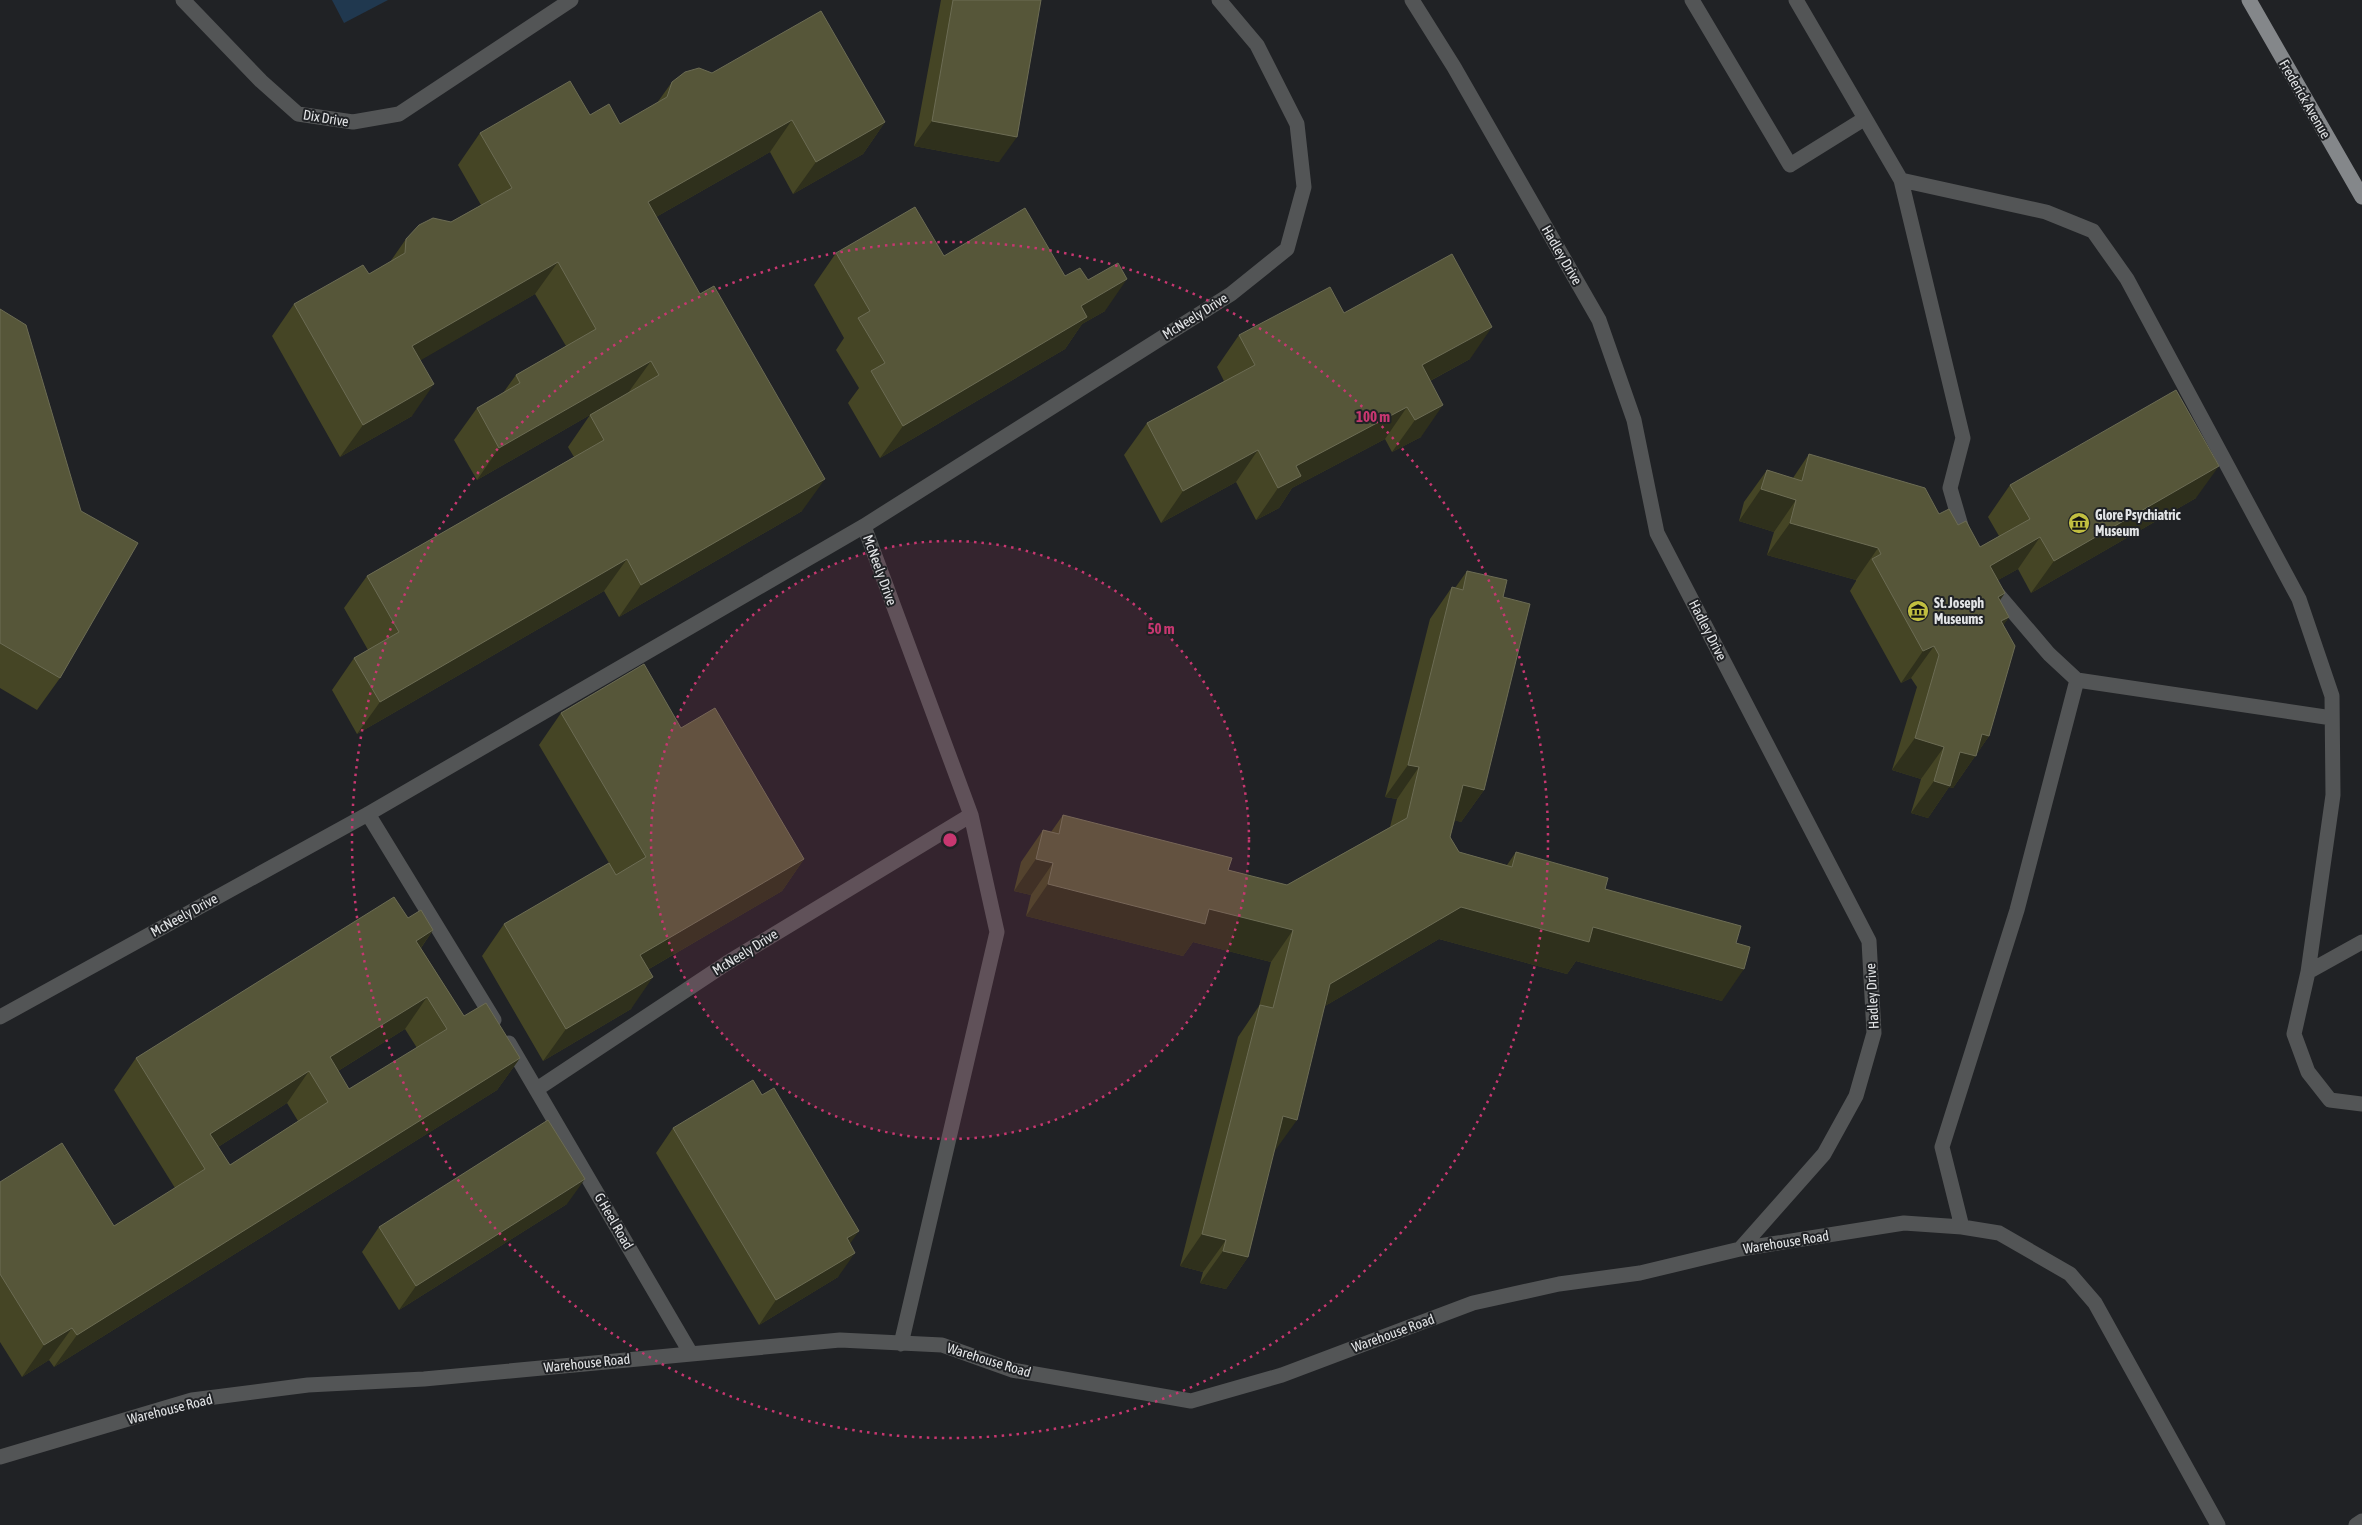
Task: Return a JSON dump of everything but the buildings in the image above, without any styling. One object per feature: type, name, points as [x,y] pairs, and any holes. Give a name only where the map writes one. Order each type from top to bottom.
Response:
[{"type":"main road","name":"Frederick Avenue","points":[[2249,0],[2362,197]]},
{"type":"lane","name":"Dix Drive","points":[[184,0],[260,81],[298,114],[354,122],[399,114],[571,0]]},
{"type":"lane","name":"McNeely Drive","points":[[0,1017],[368,814],[864,526],[1231,294],[1287,250],[1304,187],[1297,124],[1257,44],[1220,0]]},
{"type":"lane","name":"Hadley Drive","points":[[1412,0],[1454,67],[1599,320],[1634,420],[1657,533],[1869,941],[1874,1033],[1856,1096],[1824,1154],[1740,1249]]},
{"type":"lane","points":[[1692,0],[1790,165],[1864,119]]},
{"type":"lane","points":[[1796,0],[1901,180],[1963,438],[1950,488],[1967,545],[1975,559]]},
{"type":"lane","points":[[1901,180],[2046,212],[2092,231],[2127,279],[2300,599],[2332,696],[2333,795],[2308,972],[2294,1034],[2308,1072],[2330,1100],[2362,1104]]},
{"type":"lane","name":"McNeely Drive","points":[[537,1089],[727,963],[971,815],[864,526]]},
{"type":"lane","points":[[1990,585],[2049,654],[2077,680],[2332,718]]},
{"type":"lane","points":[[1962,1227],[1942,1147],[2017,910],[2077,680]]},
{"type":"lane","points":[[368,814],[537,1089]]},
{"type":"lane","points":[[901,1344],[997,932],[971,815]]},
{"type":"lane","points":[[2308,972],[2362,942]]},
{"type":"lane","name":"G Heel Road","points":[[537,1089],[690,1352]]},
{"type":"lane","name":"Warehouse Road","points":[[0,1457],[192,1400],[308,1385],[424,1379],[690,1352],[840,1340],[942,1345],[1012,1370],[1191,1401],[1282,1375],[1473,1303],[1559,1284],[1640,1274],[1740,1249],[1904,1223],[1962,1227],[1999,1233],[2070,1274],[2095,1303],[2218,1525]]},
{"type":"lane","points":[[2356,1525],[2362,1521]]},
{"type":"shaded area","points":[[332,0],[388,0],[344,23]]},
{"type":"place","name":"Glore Psychiatric Museum","points":[[2079,523]]},
{"type":"place","name":"St. Joseph Museums","points":[[1918,611]]}]
